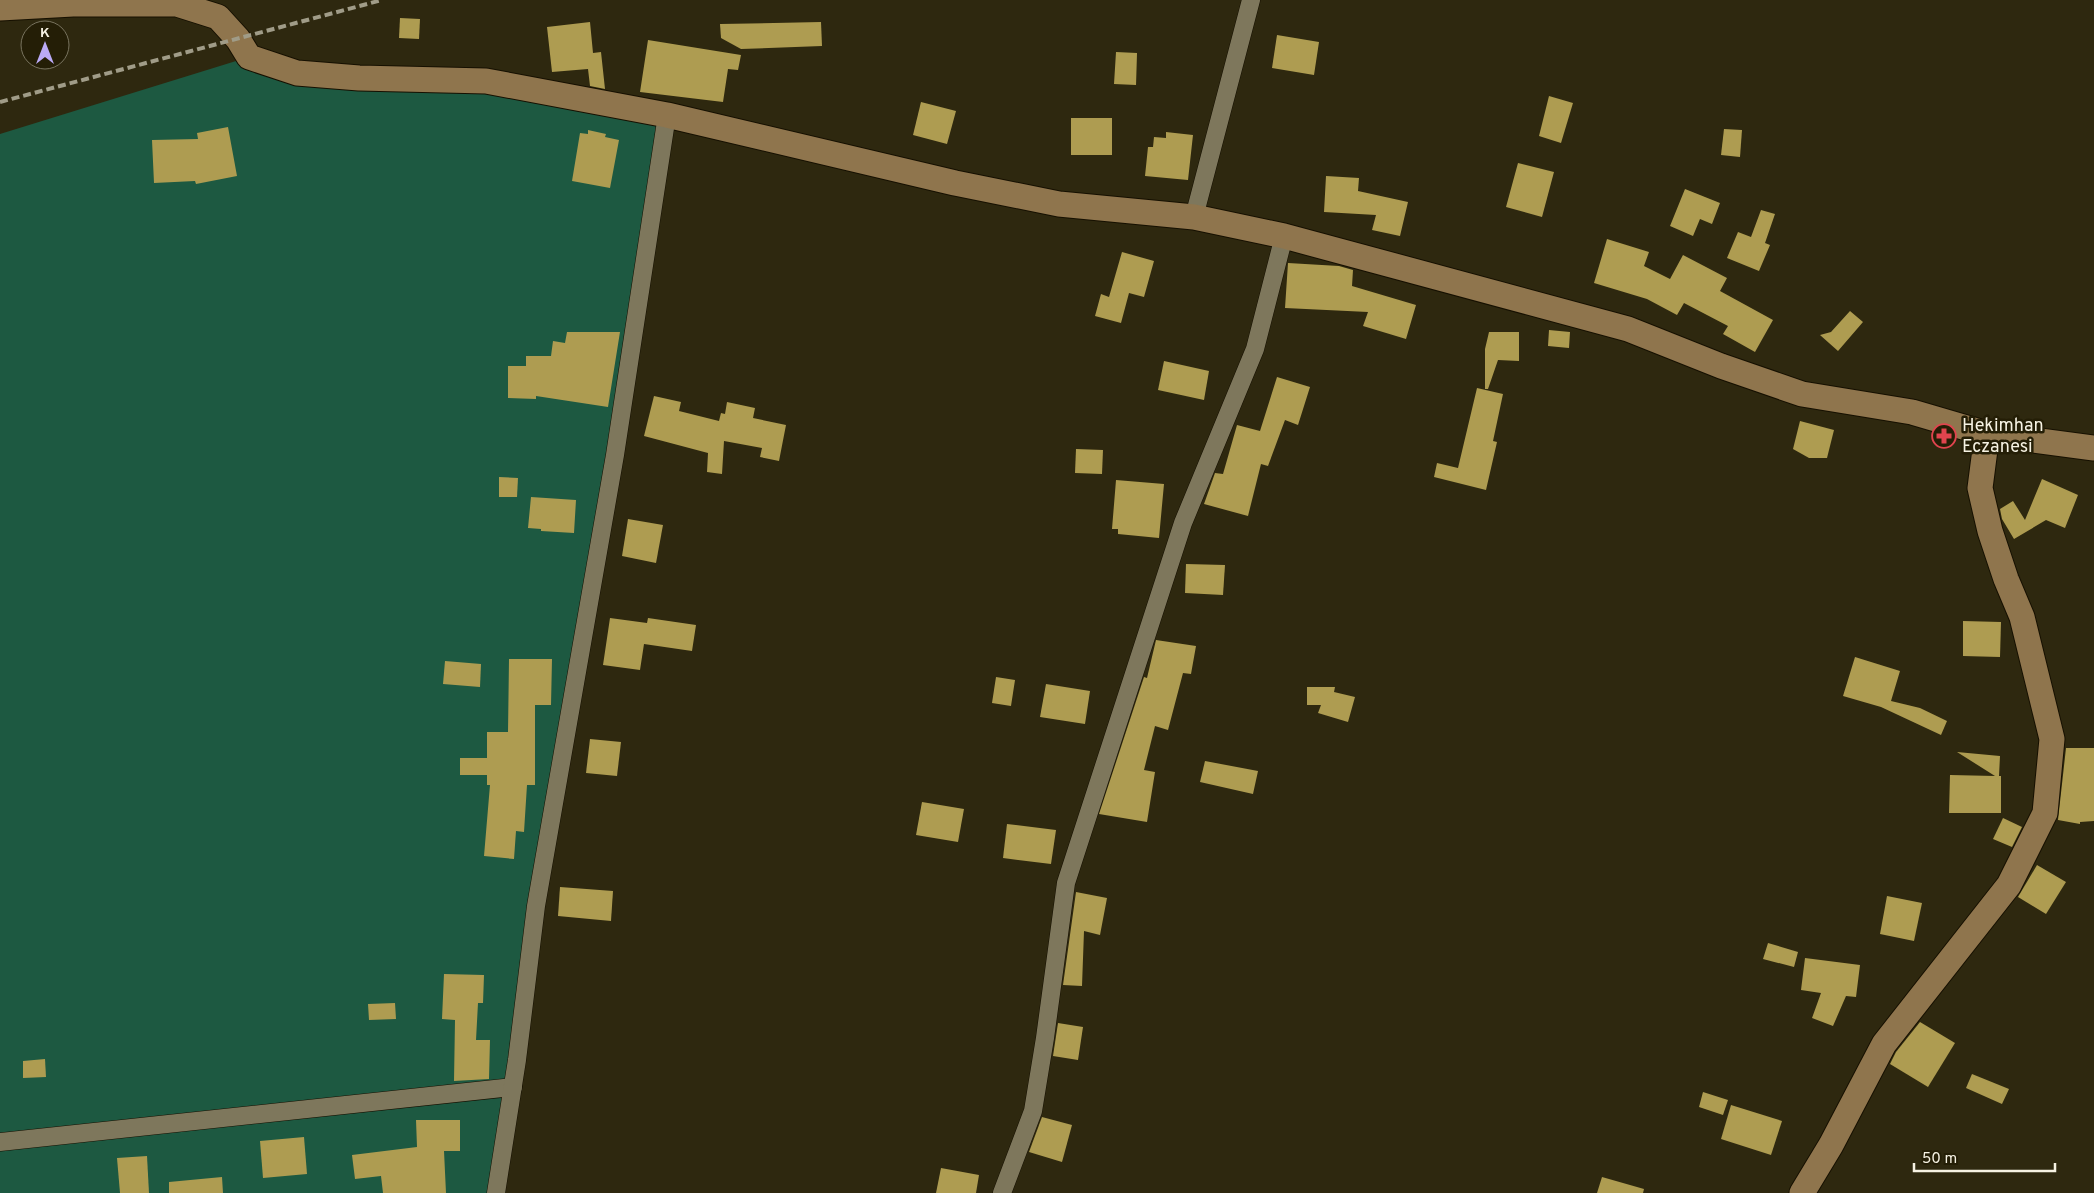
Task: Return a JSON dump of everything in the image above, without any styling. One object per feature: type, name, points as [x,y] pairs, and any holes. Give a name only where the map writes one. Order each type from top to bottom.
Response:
[{"type":"street","points":[[1194,217],[1251,0]]},
{"type":"street","points":[[0,8],[73,4],[177,4],[218,17],[249,57],[297,73],[359,78],[486,81],[667,115],[955,183],[1059,204],[1194,217],[1284,236],[1628,328],[1721,366],[1802,394],[1912,412],[1987,434],[2094,448]]},
{"type":"street","points":[[496,1193],[513,1087],[536,906],[615,455],[667,115]]},
{"type":"street","points":[[1002,1193],[1033,1111],[1066,883],[1183,524],[1255,349],[1284,236]]},
{"type":"street","points":[[1802,1193],[1831,1145],[1884,1044],[2009,885],[2045,813],[2052,739],[2022,617],[2006,579],[1990,531],[1980,488],[1987,434]]},
{"type":"street","points":[[0,1142],[513,1087]]},
{"type":"green space","points":[[249,57],[667,115],[513,1087],[505,1193],[0,1193],[0,134]]},
{"type":"building","points":[[400,18],[420,19],[419,39],[399,38]]},
{"type":"building","points":[[590,22],[593,53],[601,52],[605,89],[590,86],[588,69],[552,72],[547,27]]},
{"type":"building","points":[[821,22],[822,46],[741,49],[721,38],[720,24]]},
{"type":"building","points":[[1277,35],[1319,42],[1314,75],[1272,68]]},
{"type":"building","points":[[648,40],[741,55],[738,70],[728,69],[723,102],[640,92]]},
{"type":"building","points":[[1116,52],[1137,53],[1136,85],[1114,84]]},
{"type":"building","points":[[1549,96],[1573,103],[1561,143],[1539,136]]},
{"type":"building","points":[[921,102],[956,111],[947,144],[913,135]]},
{"type":"building","points":[[1071,118],[1112,118],[1112,155],[1071,155]]},
{"type":"building","points":[[228,127],[237,176],[196,184],[195,181],[154,183],[152,140],[198,139],[197,133]]},
{"type":"building","points":[[1724,129],[1742,130],[1740,157],[1721,155]]},
{"type":"building","points":[[588,130],[606,134],[605,137],[619,140],[610,188],[572,181],[580,133],[588,134]]},
{"type":"building","points":[[1166,132],[1193,135],[1188,180],[1145,176],[1148,147],[1153,147],[1154,137],[1166,138]]},
{"type":"building","points":[[1518,163],[1554,172],[1542,217],[1506,207]]},
{"type":"building","points":[[1326,176],[1359,178],[1358,191],[1408,202],[1400,236],[1372,230],[1376,215],[1324,212]]},
{"type":"building","points":[[1685,189],[1720,203],[1712,224],[1700,219],[1693,236],[1670,226]]},
{"type":"building","points":[[1761,210],[1775,214],[1765,243],[1770,245],[1759,271],[1727,258],[1738,232],[1751,237]]},
{"type":"building","points":[[1607,239],[1649,252],[1644,266],[1670,279],[1683,255],[1727,278],[1720,291],[1773,320],[1755,352],[1723,334],[1728,326],[1684,303],[1677,315],[1647,299],[1594,283]]},
{"type":"building","points":[[1122,252],[1154,261],[1144,297],[1129,293],[1121,323],[1095,316],[1101,294],[1109,297]]},
{"type":"building","points":[[1288,263],[1339,266],[1353,270],[1352,286],[1416,305],[1406,339],[1363,326],[1368,312],[1285,308]]},
{"type":"building","points":[[1850,311],[1863,322],[1838,351],[1820,335],[1831,332]]},
{"type":"building","points":[[1549,330],[1570,332],[1569,348],[1548,346]]},
{"type":"building","points":[[567,332],[620,332],[608,407],[536,396],[536,399],[508,398],[508,366],[526,366],[526,356],[551,356],[553,341],[565,343]]},
{"type":"building","points":[[1489,332],[1519,332],[1519,361],[1498,360],[1488,389],[1485,389],[1485,349]]},
{"type":"building","points":[[1164,361],[1209,371],[1204,400],[1158,390]]},
{"type":"building","points":[[1277,377],[1310,387],[1298,425],[1285,420],[1268,466],[1261,464],[1248,516],[1204,504],[1215,473],[1223,474],[1237,425],[1260,431]]},
{"type":"building","points":[[1477,388],[1503,394],[1493,441],[1497,442],[1486,490],[1434,477],[1437,463],[1458,468]]},
{"type":"building","points":[[654,396],[681,402],[679,411],[719,421],[721,413],[725,414],[727,402],[755,408],[753,418],[786,425],[779,461],[760,457],[762,448],[724,441],[722,474],[707,472],[708,453],[644,436]]},
{"type":"building","points":[[1800,421],[1834,430],[1827,458],[1809,458],[1793,449]]},
{"type":"building","points":[[1076,449],[1103,450],[1102,474],[1075,473]]},
{"type":"building","points":[[499,477],[518,478],[517,497],[499,497]]},
{"type":"building","points":[[2042,479],[2078,495],[2065,528],[2046,520],[2014,539],[2002,519],[2000,509],[2013,501],[2025,520]]},
{"type":"building","points":[[1116,480],[1164,484],[1159,538],[1118,534],[1118,529],[1112,529]]},
{"type":"building","points":[[531,497],[576,500],[574,533],[541,531],[541,529],[528,528]]},
{"type":"building","points":[[628,519],[663,525],[656,563],[622,556]]},
{"type":"building","points":[[1186,564],[1225,565],[1223,595],[1185,593]]},
{"type":"building","points":[[610,618],[647,623],[648,618],[696,625],[692,651],[644,644],[640,670],[603,665]]},
{"type":"building","points":[[1963,621],[2001,622],[2000,657],[1963,656]]},
{"type":"building","points":[[1156,640],[1196,646],[1191,674],[1183,673],[1168,730],[1155,726],[1144,770],[1155,772],[1147,822],[1099,814],[1144,677],[1147,678]]},
{"type":"building","points":[[1855,657],[1900,671],[1891,701],[1920,708],[1947,721],[1941,735],[1881,707],[1843,696]]},
{"type":"building","points":[[509,659],[552,659],[551,705],[535,705],[535,785],[527,785],[524,832],[516,831],[514,859],[484,856],[490,785],[487,785],[487,775],[460,775],[460,758],[487,758],[487,732],[508,732]]},
{"type":"building","points":[[445,661],[481,664],[480,687],[443,684]]},
{"type":"building","points":[[996,677],[1015,680],[1011,706],[992,703]]},
{"type":"building","points":[[1046,684],[1090,691],[1085,724],[1040,717]]},
{"type":"building","points":[[1307,687],[1335,687],[1334,692],[1355,697],[1348,722],[1318,713],[1321,705],[1307,705]]},
{"type":"building","points":[[590,739],[621,742],[617,776],[586,773]]},
{"type":"building","points":[[2066,748],[2094,748],[2094,821],[2080,822],[2080,824],[2058,820]]},
{"type":"building","points":[[1957,752],[2000,756],[2001,813],[1949,813],[1950,775],[1995,776]]},
{"type":"building","points":[[1205,761],[1258,771],[1253,794],[1200,782]]},
{"type":"building","points":[[922,802],[964,809],[958,842],[916,835]]},
{"type":"building","points":[[2003,818],[2022,827],[2012,847],[1993,839]]},
{"type":"building","points":[[1007,824],[1056,830],[1051,864],[1003,858]]},
{"type":"building","points":[[2037,865],[2066,882],[2046,914],[2018,897]]},
{"type":"building","points":[[560,887],[613,891],[611,921],[558,916]]},
{"type":"building","points":[[1076,892],[1107,898],[1100,935],[1084,931],[1082,986],[1063,985]]},
{"type":"building","points":[[1887,896],[1922,903],[1914,941],[1880,934]]},
{"type":"building","points":[[1768,943],[1798,952],[1794,967],[1763,959]]},
{"type":"building","points":[[1805,958],[1860,965],[1856,997],[1846,996],[1833,1026],[1812,1018],[1821,993],[1801,990]]},
{"type":"building","points":[[444,974],[484,975],[483,1003],[478,1003],[476,1040],[490,1040],[489,1079],[454,1081],[455,1020],[442,1019]]},
{"type":"building","points":[[395,1003],[396,1019],[369,1020],[368,1004]]},
{"type":"building","points":[[1920,1022],[1955,1043],[1928,1087],[1890,1064],[1896,1052]]},
{"type":"building","points":[[1058,1023],[1083,1027],[1078,1060],[1053,1056]]},
{"type":"building","points":[[45,1059],[46,1077],[23,1078],[23,1061]]},
{"type":"building","points":[[1972,1074],[2009,1089],[2002,1104],[1966,1088]]},
{"type":"building","points":[[1703,1092],[1728,1100],[1723,1115],[1699,1107]]},
{"type":"building","points":[[1731,1105],[1782,1121],[1771,1155],[1721,1139]]},
{"type":"building","points":[[1042,1117],[1072,1125],[1062,1162],[1029,1152]]},
{"type":"building","points":[[416,1120],[460,1120],[460,1151],[444,1151],[446,1193],[383,1193],[381,1176],[355,1179],[352,1155],[417,1147]]},
{"type":"building","points":[[304,1137],[307,1174],[263,1178],[260,1141]]},
{"type":"building","points":[[147,1156],[149,1193],[120,1193],[117,1158]]},
{"type":"building","points":[[941,1168],[979,1175],[976,1193],[936,1193]]},
{"type":"building","points":[[222,1177],[223,1193],[169,1193],[169,1182]]},
{"type":"building","points":[[1602,1177],[1644,1189],[1643,1193],[1597,1193]]},
{"type":"railway","points":[[0,102],[382,0]]},
{"type":"place","name":"Hekimhan Eczanesi","points":[[1944,436]]}]
